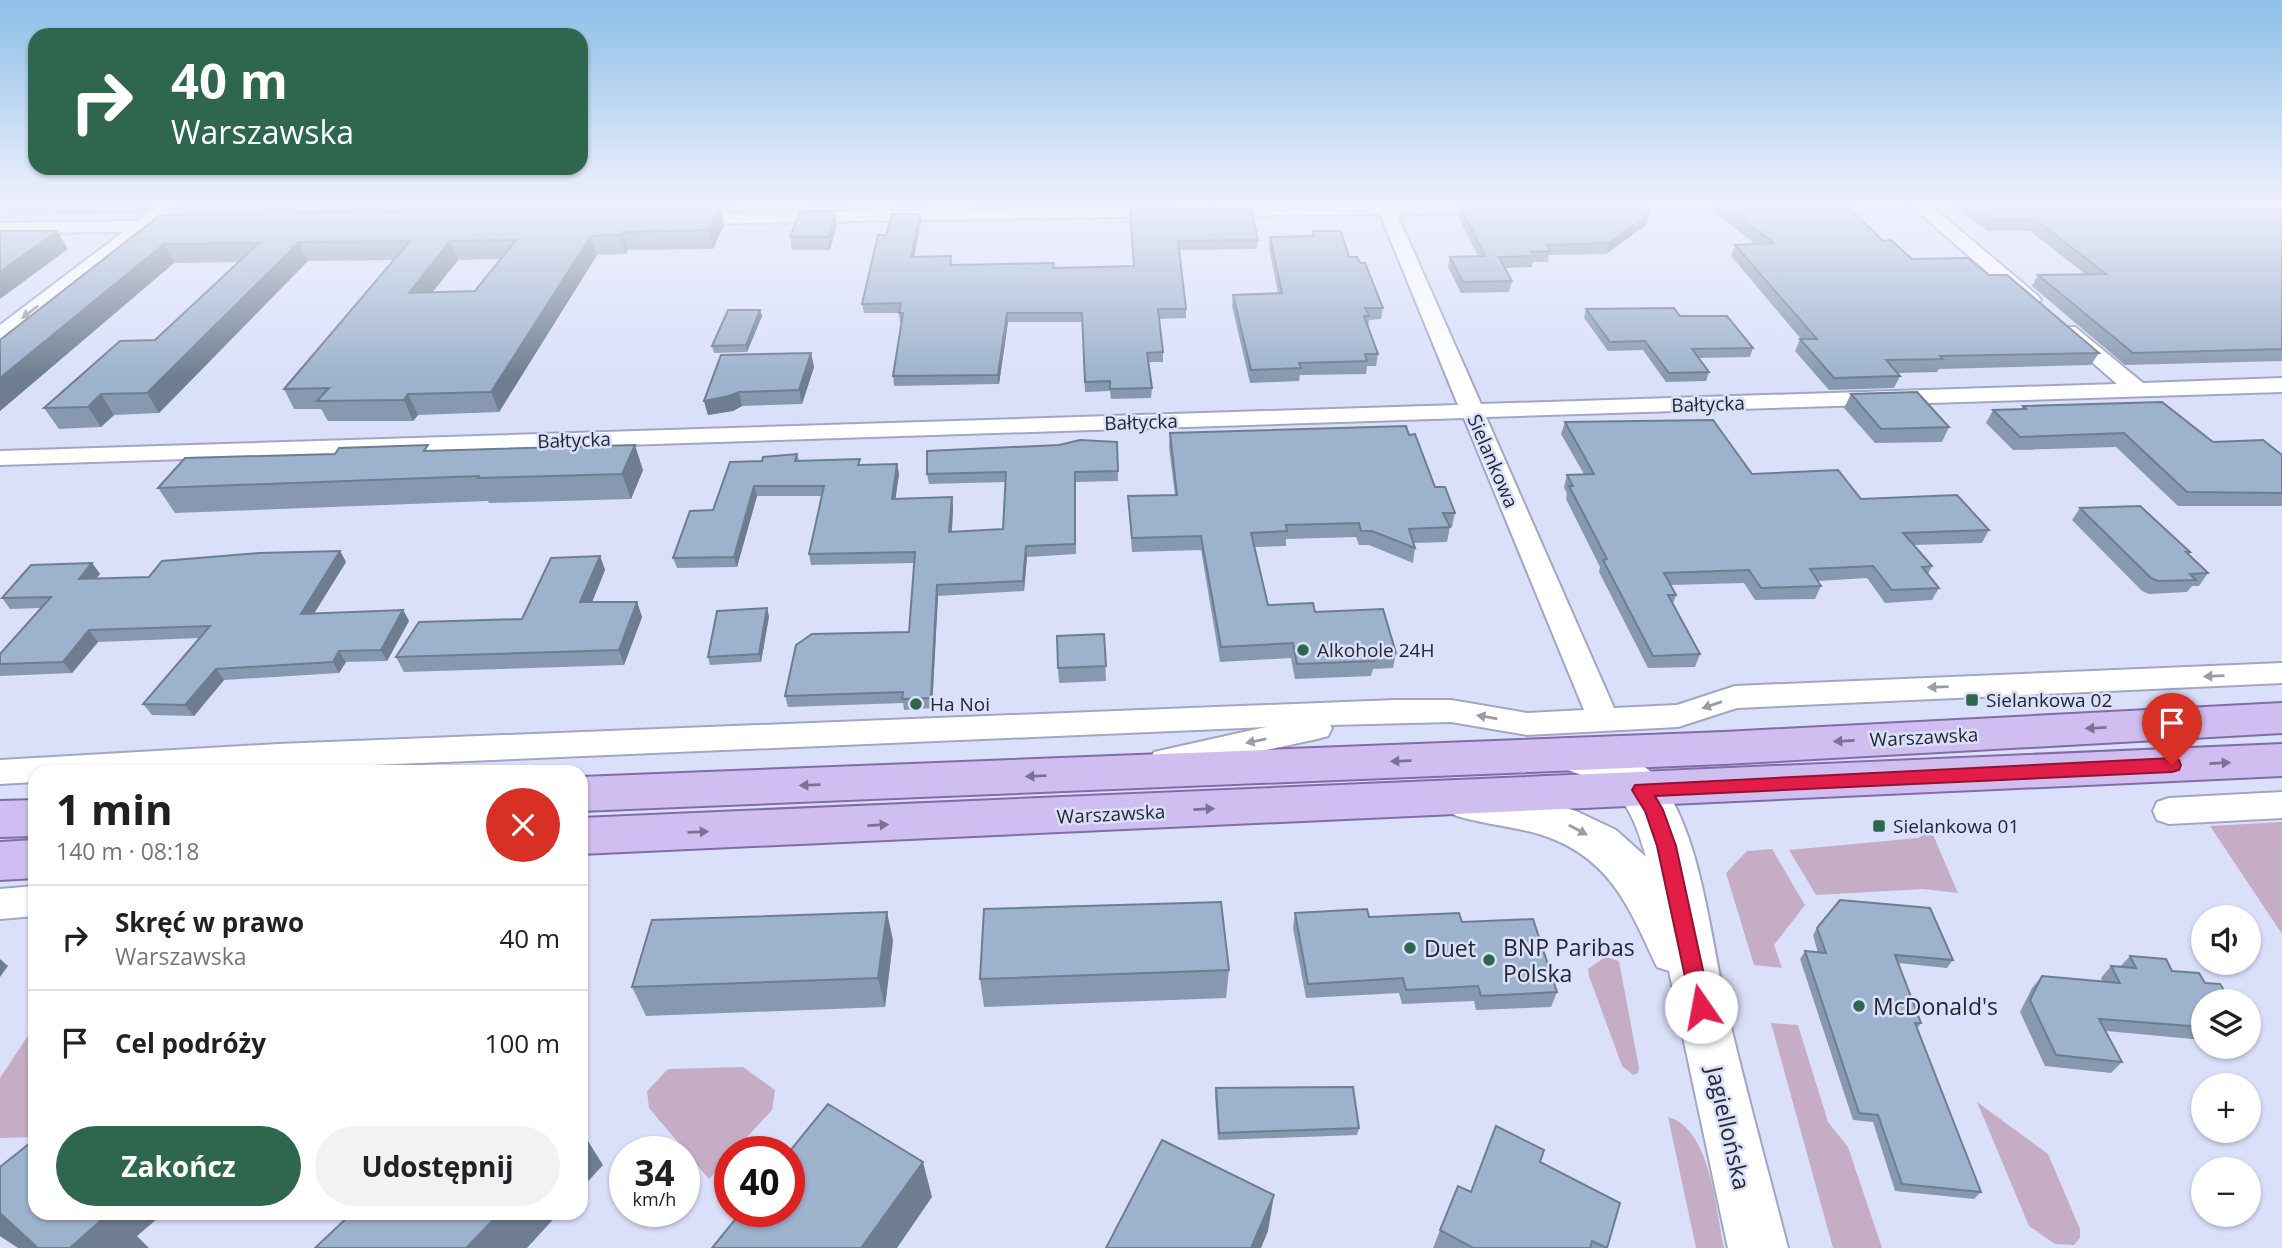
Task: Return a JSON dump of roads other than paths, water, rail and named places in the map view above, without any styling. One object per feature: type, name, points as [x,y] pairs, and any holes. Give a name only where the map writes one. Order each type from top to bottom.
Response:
[{"type":"main road","name":"Warszawska","points":[[588,794],[1567,754],[2282,718]]},
{"type":"main road","name":"Warszawska","points":[[588,836],[2282,760]]},
{"type":"main road","points":[[0,819],[28,818]]},
{"type":"main road","points":[[0,860],[28,859]]},
{"type":"street","points":[[0,335],[94,261]]},
{"type":"street","name":"Sielankowa","points":[[1408,261],[1603,719]]},
{"type":"street","points":[[1986,261],[2137,390]]},
{"type":"street","name":"Bałtycka","points":[[0,458],[2282,385]]},
{"type":"street","points":[[122,765],[278,756],[1395,711],[1451,711],[1527,724],[1678,716],[1735,697],[2282,673]]},
{"type":"street","points":[[1104,773],[1395,711]]},
{"type":"street","name":"Warszawska","points":[[1567,754],[1596,762],[1642,790]]},
{"type":"street","points":[[0,772],[28,770]]},
{"type":"street","points":[[0,772],[28,774]]},
{"type":"street","name":"Jagiellońska","points":[[1642,790],[1654,810],[1667,846],[1701,1007],[1758,1248]]},
{"type":"street","name":"Jagiellońska","points":[[1440,798],[1525,812],[1573,826],[1611,849],[1635,876],[1657,913],[1701,1007]]},
{"type":"street","points":[[2169,811],[2282,805]]},
{"type":"street","points":[[0,904],[28,902]]},
{"type":"place","name":"Alkohole 24H","points":[[1303,650]]},
{"type":"place","name":"Sielankowa 02","points":[[1972,700]]},
{"type":"place","name":"Ha Noi","points":[[916,704]]},
{"type":"place","name":"Sielankowa 01","points":[[1879,826]]},
{"type":"place","name":"Duet","points":[[1410,948]]},
{"type":"place","name":"BNP Paribas Polska","points":[[1489,960]]},
{"type":"place","name":"McDonald's","points":[[1859,1006]]}]
